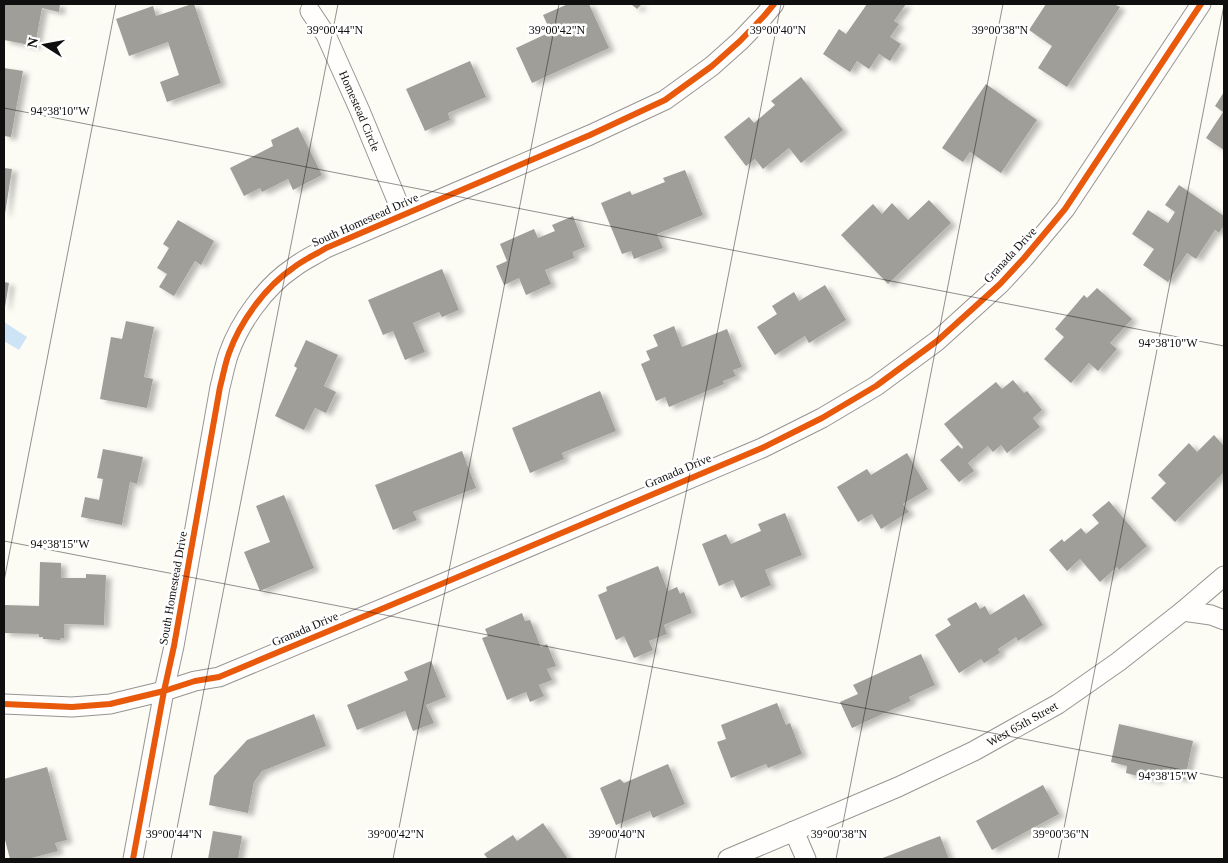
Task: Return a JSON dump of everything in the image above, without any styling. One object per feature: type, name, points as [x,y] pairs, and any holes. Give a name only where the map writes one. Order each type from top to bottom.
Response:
[{"type":"street","name":"South Homestead Drive","points":[[133,859],[174,646],[220,387],[229,353],[239,331],[256,304],[273,284],[292,268],[326,248],[590,135],[665,100],[712,66],[740,41],[774,4]]},
{"type":"street","name":"Granada Drive","points":[[4,704],[72,707],[110,704],[164,691],[195,681],[219,677],[753,452],[822,418],[876,386],[937,342],[1000,284],[1024,258],[1065,209],[1201,4]]},
{"type":"street","name":"Homestead Circle","points":[[310,11],[326,36],[360,111],[403,215]]},
{"type":"street","name":"West 65th Street","points":[[728,859],[898,787],[966,755],[1058,704],[1118,662],[1224,576]]},
{"type":"street","points":[[1183,611],[1212,615],[1224,620]]},
{"type":"street","points":[[794,831],[806,859]]},
{"type":"water","points":[[4,322],[27,337],[19,350],[4,341]]},
{"type":"building","points":[[5,4],[60,4],[59,12],[42,8],[35,46],[4,40]]},
{"type":"building","points":[[194,4],[221,83],[167,102],[160,82],[179,75],[168,42],[129,56],[116,19],[153,6],[156,16]]},
{"type":"building","points":[[568,4],[589,4],[609,48],[532,83],[516,48],[546,34],[543,28],[548,26],[543,15]]},
{"type":"building","points":[[631,4],[642,4],[637,9]]},
{"type":"building","points":[[867,4],[906,4],[894,21],[899,24],[890,37],[901,44],[890,61],[879,54],[869,69],[857,61],[850,72],[823,54],[839,29],[846,34]]},
{"type":"building","points":[[1046,4],[1114,4],[1120,7],[1067,87],[1038,68],[1052,46],[1029,30]]},
{"type":"building","points":[[470,61],[486,97],[448,113],[450,120],[425,131],[406,89]]},
{"type":"building","points":[[4,68],[23,71],[11,137],[4,136]]},
{"type":"building","points":[[801,77],[843,130],[801,163],[789,148],[763,169],[755,159],[746,166],[724,137],[749,117],[754,123],[775,105],[771,101]]},
{"type":"building","points":[[986,84],[1037,120],[1001,173],[970,152],[963,162],[942,148]]},
{"type":"building","points":[[1224,92],[1224,150],[1206,138],[1223,112],[1215,106]]},
{"type":"building","points":[[298,127],[322,175],[293,190],[288,179],[262,192],[260,188],[244,196],[230,168],[273,146],[271,140]]},
{"type":"building","points":[[4,168],[12,169],[5,214],[4,214]]},
{"type":"building","points":[[685,170],[703,215],[657,234],[663,248],[634,259],[631,251],[622,254],[601,203],[630,191],[632,195],[665,182],[663,178]]},
{"type":"building","points":[[1179,185],[1224,216],[1224,225],[1219,233],[1215,230],[1196,259],[1187,253],[1168,282],[1143,265],[1154,249],[1132,234],[1148,210],[1168,223],[1175,212],[1165,205]]},
{"type":"building","points":[[929,200],[951,223],[888,284],[841,235],[873,204],[882,214],[892,203],[908,220]]},
{"type":"building","points":[[573,216],[585,247],[573,252],[574,258],[545,270],[551,284],[526,295],[519,278],[504,285],[496,266],[507,261],[500,244],[534,229],[538,238],[555,231],[552,225]]},
{"type":"building","points":[[178,220],[214,241],[201,265],[195,261],[174,296],[159,287],[167,274],[157,268],[169,248],[163,244]]},
{"type":"building","points":[[442,269],[459,310],[442,317],[439,312],[413,323],[425,352],[405,360],[393,331],[383,335],[368,300]]},
{"type":"building","points":[[4,282],[9,283],[5,307],[4,307]]},
{"type":"building","points":[[825,285],[846,320],[809,343],[805,336],[775,355],[757,327],[777,314],[772,306],[794,292],[799,301]]},
{"type":"building","points":[[1097,288],[1132,319],[1110,343],[1117,349],[1098,371],[1089,363],[1071,383],[1044,359],[1064,337],[1055,329],[1084,295],[1087,298]]},
{"type":"building","points":[[126,321],[154,327],[144,377],[153,379],[147,408],[100,399],[111,337],[122,339]]},
{"type":"building","points":[[674,326],[682,347],[727,329],[742,367],[733,370],[736,376],[723,381],[724,384],[669,407],[665,397],[656,401],[641,364],[650,360],[646,351],[658,346],[653,335]]},
{"type":"building","points":[[306,340],[338,355],[324,386],[336,392],[326,413],[315,408],[304,430],[275,416],[297,368],[294,366]]},
{"type":"building","points":[[1013,380],[1024,393],[1027,391],[1042,410],[1033,418],[1040,427],[1007,453],[1001,445],[993,452],[988,446],[968,463],[974,471],[959,482],[940,460],[958,445],[962,449],[963,447],[944,424],[996,382],[1002,389]]},
{"type":"building","points":[[600,391],[616,431],[562,453],[564,459],[530,473],[512,428]]},
{"type":"building","points":[[1214,435],[1224,446],[1224,472],[1175,522],[1151,498],[1166,483],[1158,475],[1189,443],[1197,452]]},
{"type":"building","points":[[103,449],[143,457],[137,484],[130,482],[122,525],[81,517],[85,497],[99,500],[103,479],[97,478]]},
{"type":"building","points":[[462,451],[476,488],[413,512],[417,520],[393,530],[375,485]]},
{"type":"building","points":[[907,453],[928,489],[903,504],[909,512],[881,529],[872,514],[858,522],[837,487],[867,469],[871,475]]},
{"type":"building","points":[[284,495],[314,568],[260,591],[244,552],[270,542],[256,506]]},
{"type":"building","points":[[1109,501],[1147,546],[1119,570],[1117,567],[1100,582],[1080,559],[1067,571],[1049,550],[1062,539],[1064,542],[1081,528],[1086,534],[1099,523],[1092,515]]},
{"type":"building","points":[[785,513],[802,555],[765,570],[771,585],[741,598],[733,580],[719,586],[702,544],[726,534],[731,544],[761,531],[758,524]]},
{"type":"building","points":[[40,562],[61,563],[61,578],[86,578],[86,574],[106,575],[104,625],[64,624],[64,638],[60,638],[60,640],[43,639],[43,637],[39,637],[39,634],[4,633],[4,605],[39,606]]},
{"type":"building","points":[[658,566],[668,591],[677,587],[680,594],[684,592],[692,613],[664,625],[667,634],[649,641],[653,650],[634,658],[624,636],[616,640],[598,595],[607,591],[606,587]]},
{"type":"building","points":[[1024,594],[1043,625],[1018,641],[1016,637],[998,649],[1000,653],[984,663],[981,659],[959,673],[935,635],[951,625],[947,619],[976,602],[980,609],[985,606],[990,615]]},
{"type":"building","points":[[522,613],[525,621],[530,620],[541,647],[547,644],[556,666],[547,669],[552,680],[539,685],[544,696],[530,702],[526,692],[507,700],[482,638],[488,636],[485,629]]},
{"type":"building","points":[[921,654],[935,685],[909,697],[911,701],[852,728],[840,702],[858,694],[853,685]]},
{"type":"building","points":[[431,661],[446,697],[426,705],[434,723],[413,731],[405,711],[357,730],[347,705],[408,680],[404,672]]},
{"type":"building","points":[[777,703],[786,725],[790,723],[802,754],[768,768],[766,764],[731,778],[717,742],[726,739],[721,725]]},
{"type":"building","points":[[314,714],[326,746],[262,771],[254,782],[248,813],[209,805],[214,776],[247,740]]},
{"type":"building","points":[[1119,724],[1193,741],[1185,779],[1159,774],[1158,781],[1126,773],[1127,766],[1111,762]]},
{"type":"building","points":[[668,764],[685,804],[653,818],[650,811],[616,825],[600,788],[620,779],[624,783]]},
{"type":"building","points":[[47,767],[67,840],[55,843],[58,851],[28,859],[10,859],[4,836],[4,779]]},
{"type":"building","points":[[1043,785],[1059,814],[992,850],[976,821]]},
{"type":"building","points":[[543,823],[568,859],[488,859],[484,854],[513,835],[517,841]]},
{"type":"building","points":[[213,831],[242,836],[238,859],[208,859]]},
{"type":"building","points":[[940,836],[949,859],[880,859]]},
{"type":"cycle path","points":[[133,859],[174,646],[220,387],[234,341],[247,317],[263,295],[301,262],[326,248],[590,135],[665,100],[712,66],[740,41],[774,4]]},
{"type":"cycle path","points":[[4,704],[72,707],[110,704],[164,691],[195,681],[219,677],[762,448],[822,418],[876,386],[937,341],[1000,284],[1024,258],[1065,209],[1201,4]]}]
